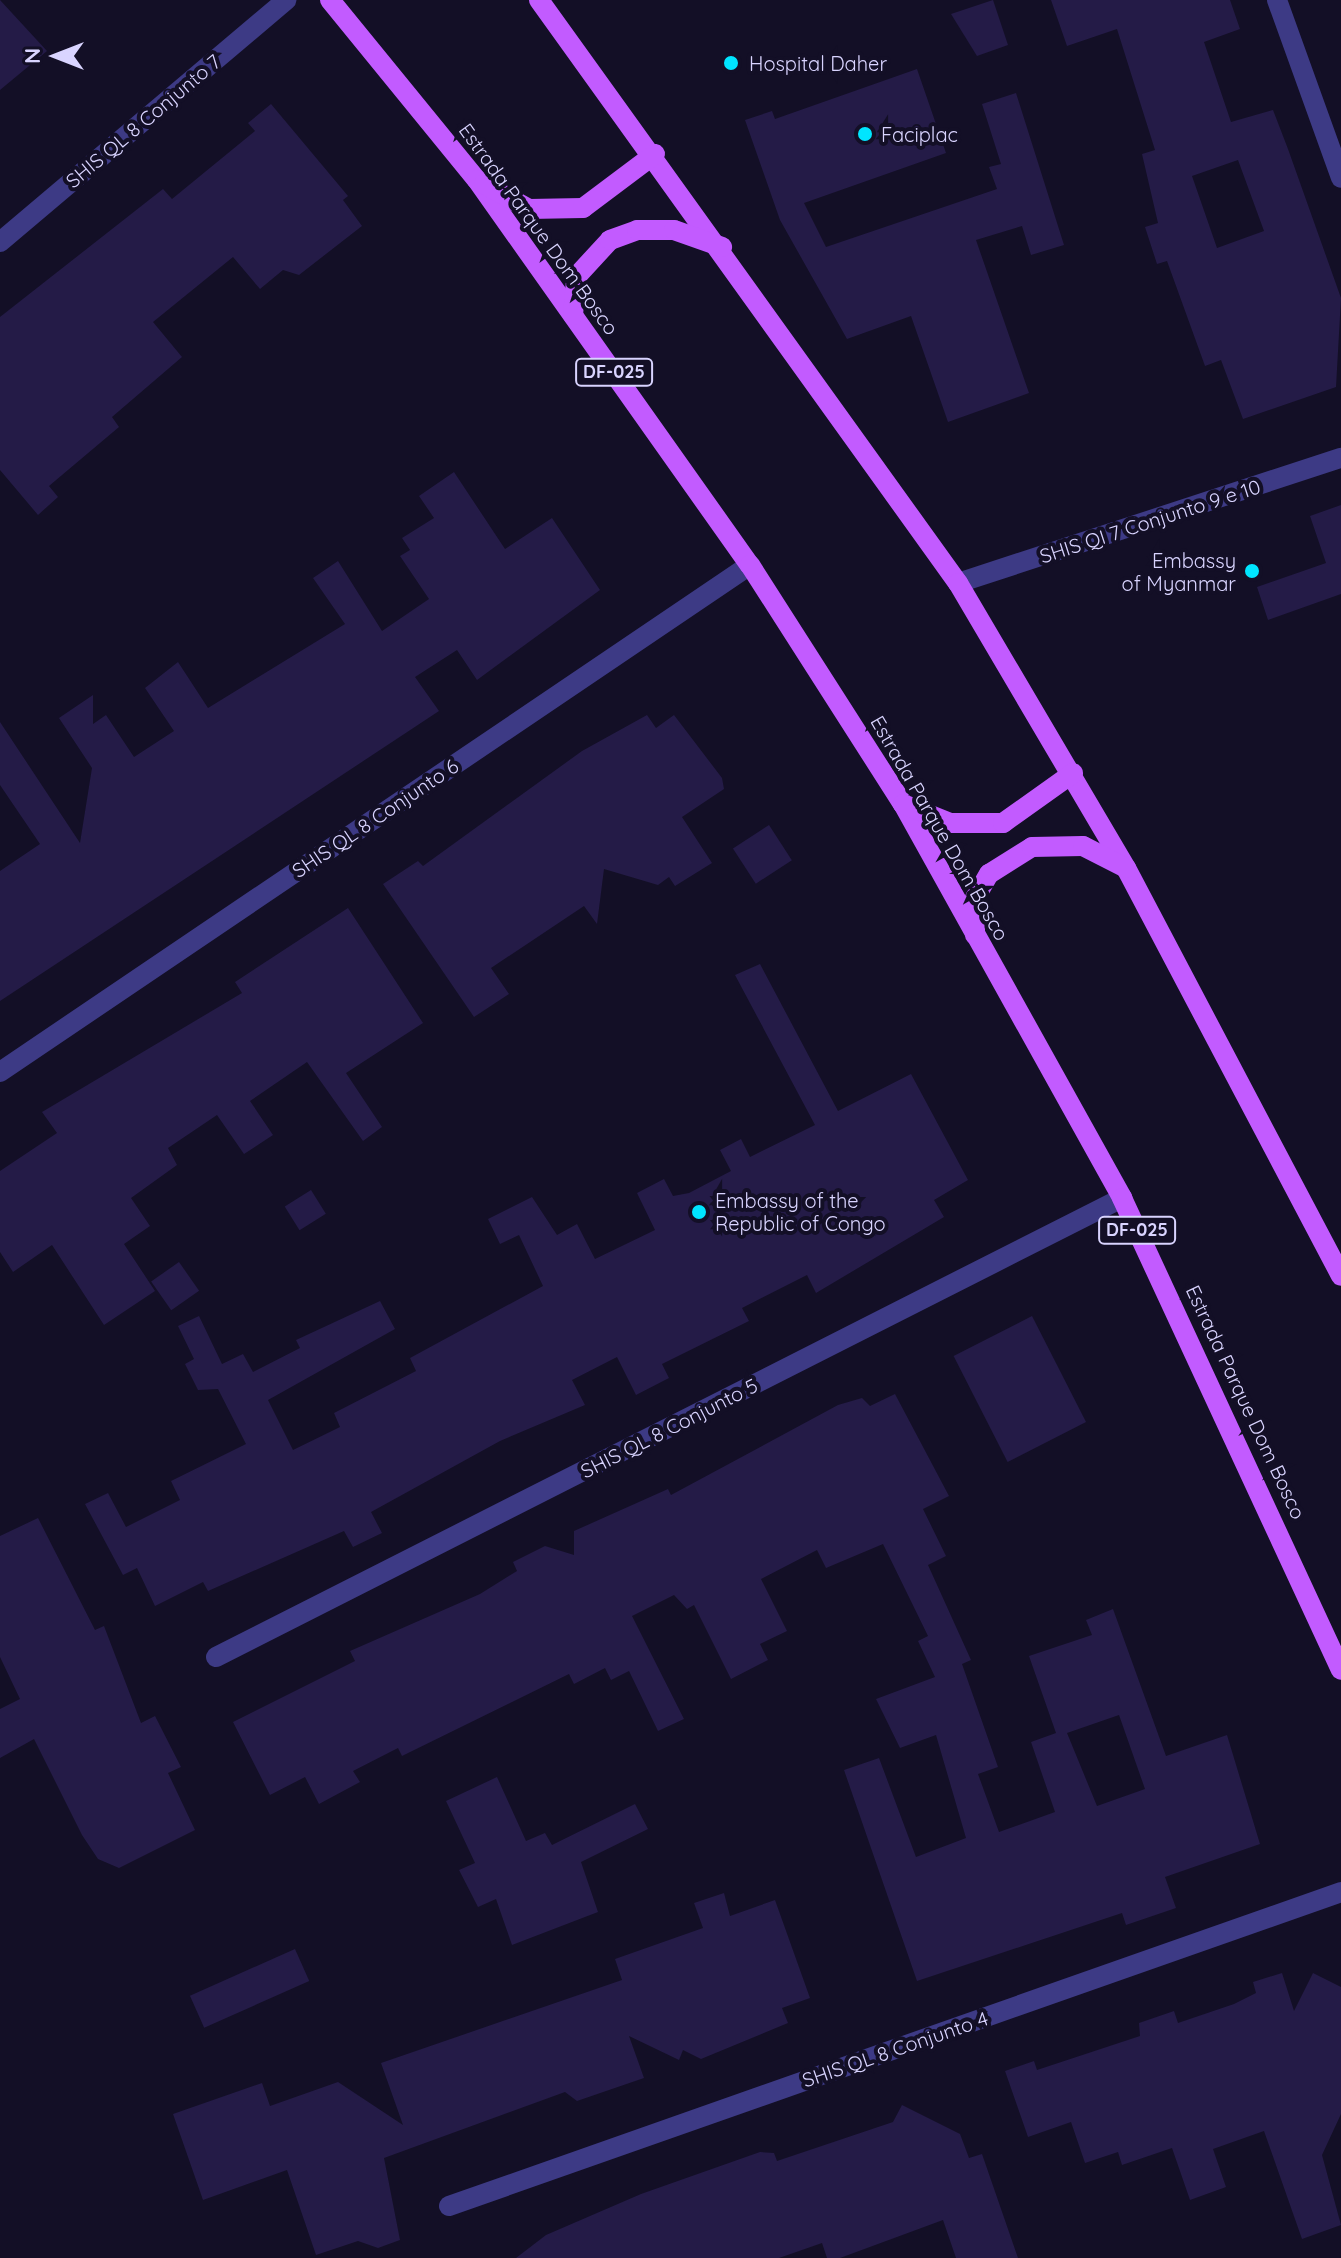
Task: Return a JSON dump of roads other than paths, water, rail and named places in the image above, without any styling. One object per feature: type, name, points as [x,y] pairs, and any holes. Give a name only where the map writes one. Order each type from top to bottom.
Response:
[{"type":"main road","name":"Estrada Parque Dom Bosco","points":[[330,0],[477,180],[750,565],[903,804],[1122,1198],[1341,1670]]},
{"type":"main road","points":[[539,0],[722,247],[958,583],[1073,773],[1126,868],[1341,1276]]},
{"type":"main road","points":[[477,180],[529,209],[553,212],[583,208],[655,154]]},
{"type":"main road","points":[[573,315],[576,277],[610,240],[637,230],[674,230],[722,247]]},
{"type":"main road","points":[[903,804],[950,823],[1003,823],[1073,773]]},
{"type":"main road","points":[[975,935],[975,898],[989,874],[1032,847],[1083,846],[1126,868]]},
{"type":"street","name":"SHIS QL 8 Conjunto 7","points":[[0,242],[286,0]]},
{"type":"street","points":[[1277,0],[1341,178]]},
{"type":"street","name":"SHIS QI 7 Conjunto 9 e 10","points":[[958,583],[1341,458]]},
{"type":"street","name":"SHIS QL 8 Conjunto 6","points":[[0,1072],[750,565]]},
{"type":"street","name":"SHIS QL 8 Conjunto 5","points":[[216,1657],[1122,1198]]},
{"type":"street","name":"SHIS QL 8 Conjunto 4","points":[[449,2206],[1341,1892]]},
{"type":"place","name":"Hospital Daher","points":[[731,63]]},
{"type":"place","name":"Faciplac","points":[[865,134]]},
{"type":"place","name":"Embassy of Myanmar","points":[[1252,571]]},
{"type":"place","name":"Embassy of the Republic of Congo","points":[[699,1212]]}]
